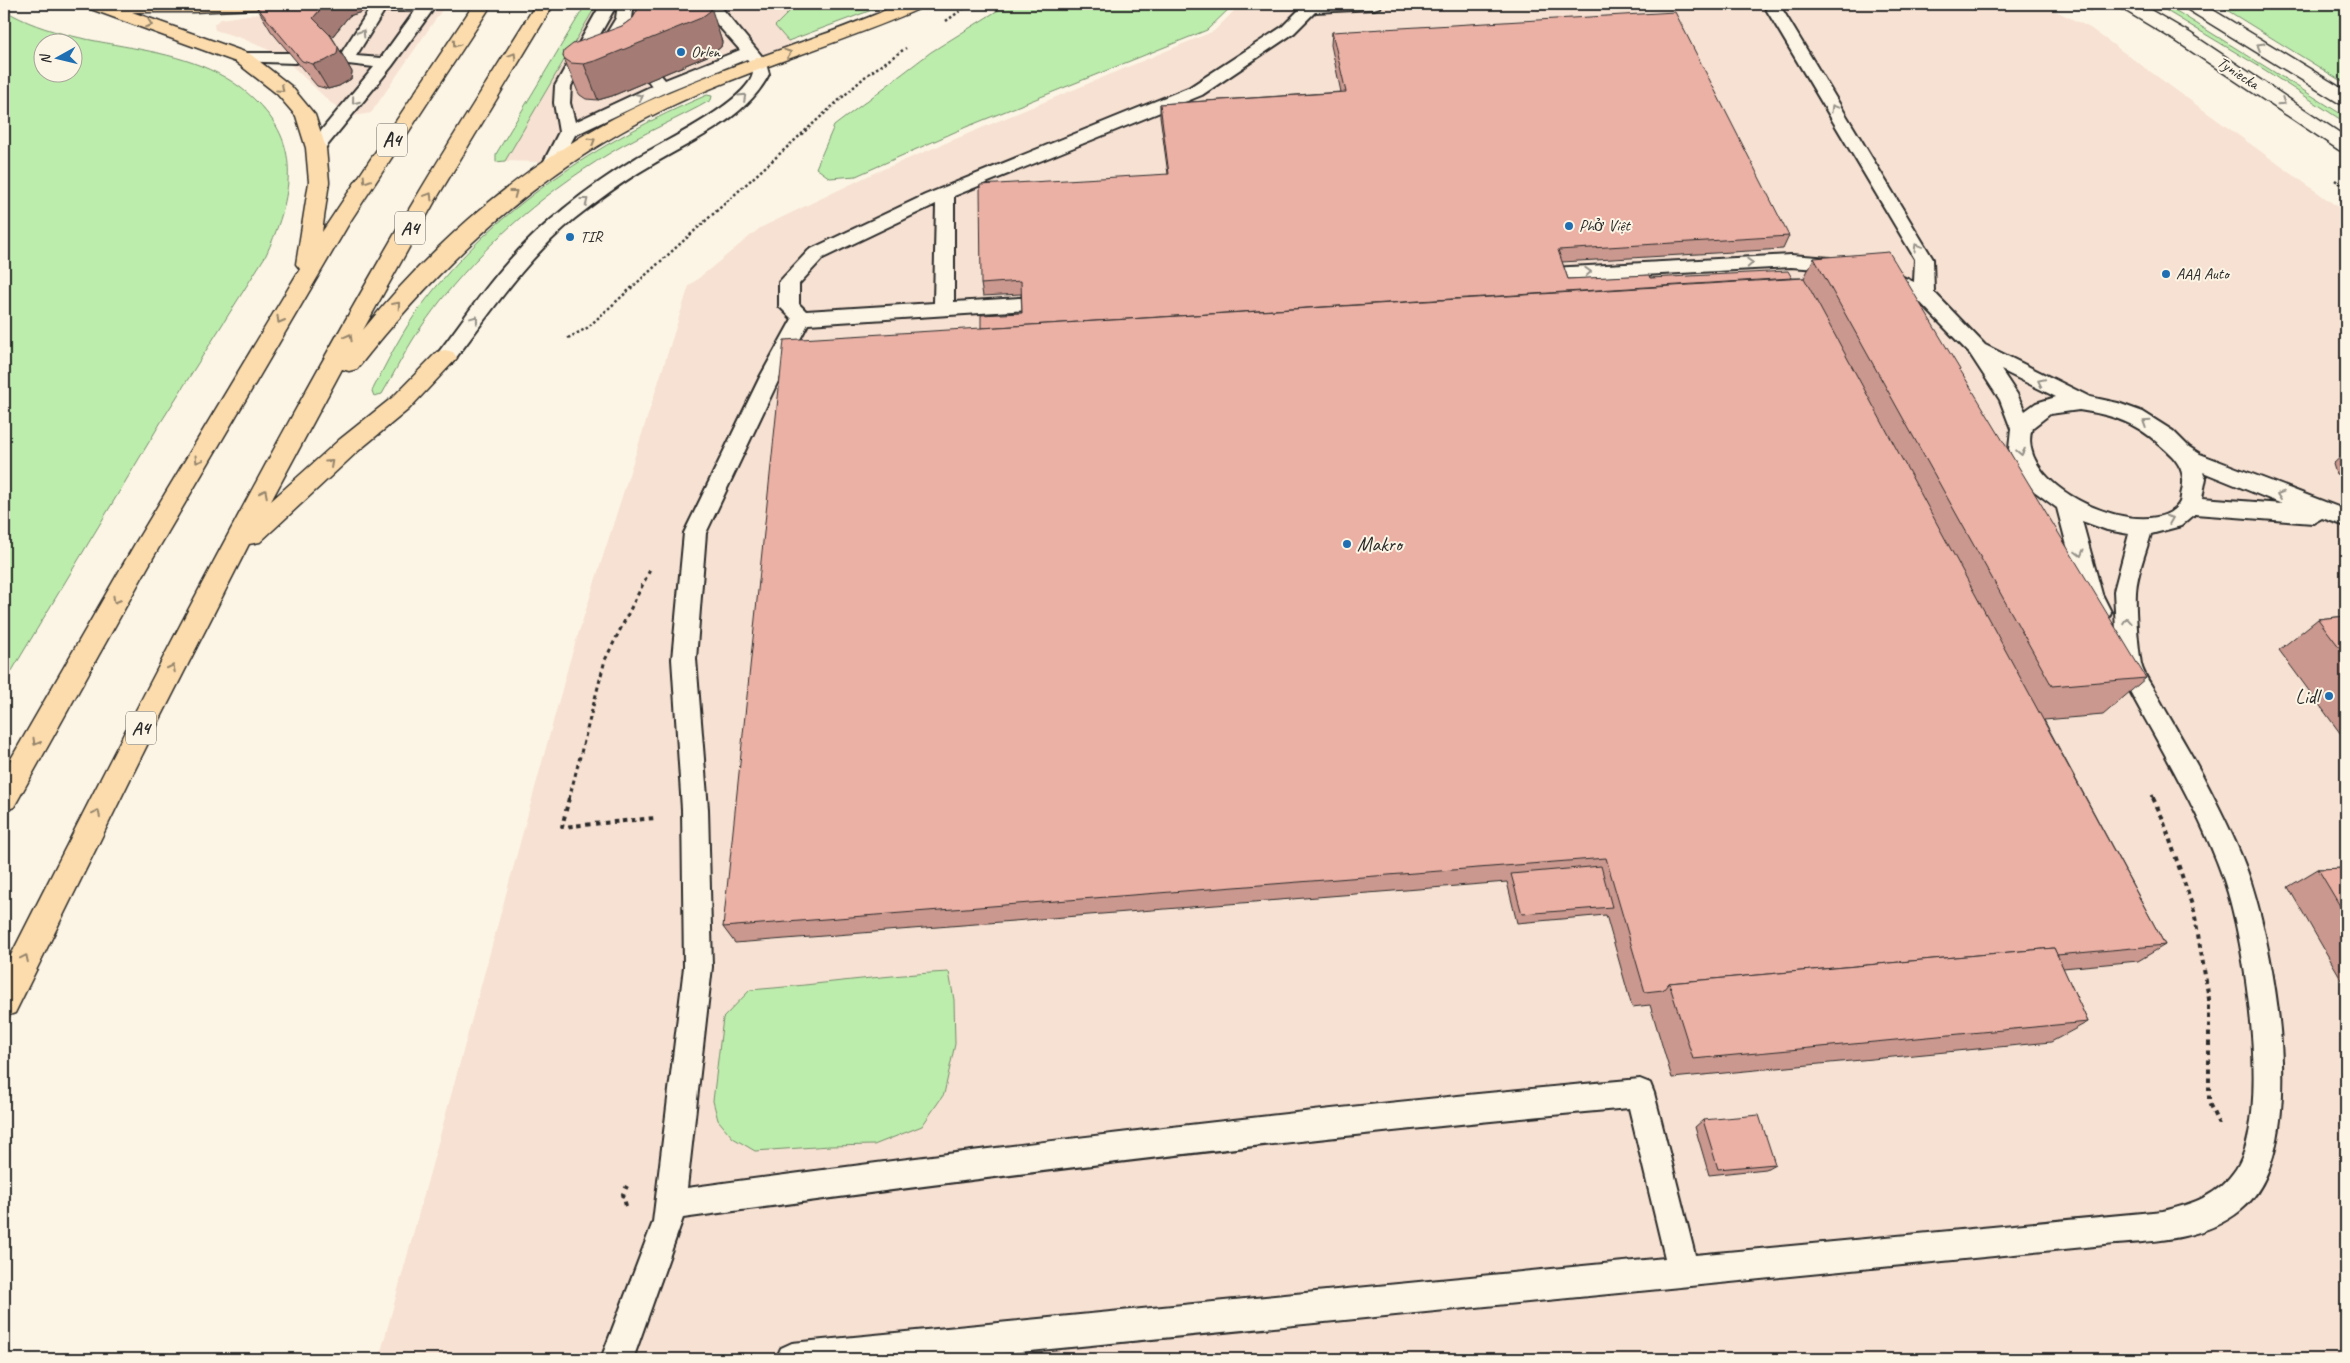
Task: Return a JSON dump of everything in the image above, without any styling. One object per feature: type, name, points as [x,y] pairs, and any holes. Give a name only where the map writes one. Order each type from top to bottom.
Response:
[{"type":"highway","points":[[99,5],[193,7],[256,4]]},
{"type":"highway","name":"А4","points":[[305,278],[340,219],[483,4]]},
{"type":"highway","name":"A4","points":[[4,1002],[102,804],[283,456],[386,267],[545,4]]},
{"type":"highway","points":[[283,456],[325,394],[400,301],[502,202],[550,166],[644,112],[754,58],[865,27],[915,4]]},
{"type":"highway","points":[[4,798],[145,549],[305,278],[319,182],[316,148],[305,115],[284,90],[243,58],[124,16],[99,5]]},
{"type":"highway","points":[[230,555],[283,504],[401,403],[445,358]]},
{"type":"street","name":"Tyniecka","points":[[2127,4],[2182,37],[2346,146]]},
{"type":"street","name":"Tyniecka","points":[[2191,4],[2346,100]]},
{"type":"lane","points":[[568,132],[562,103],[563,86],[609,4]]},
{"type":"lane","points":[[562,103],[569,88],[598,61],[622,34],[626,4]]},
{"type":"lane","points":[[1071,302],[802,318],[789,306],[789,282],[816,254],[945,194],[1196,91],[1288,30],[1313,5],[1374,4]]},
{"type":"lane","points":[[1771,4],[1924,259],[1924,294]]},
{"type":"lane","points":[[386,63],[345,60],[379,6],[428,5]]},
{"type":"lane","points":[[316,148],[386,63],[428,5]]},
{"type":"lane","points":[[445,358],[524,257],[548,233],[607,185],[645,160],[694,134],[727,111],[758,80],[761,70],[754,58],[712,9]]},
{"type":"lane","points":[[243,58],[295,58]]},
{"type":"lane","points":[[550,166],[568,132],[658,82],[754,58]]},
{"type":"lane","points":[[598,61],[615,59]]},
{"type":"lane","points":[[944,310],[945,194]]},
{"type":"lane","points":[[1520,276],[1791,261],[1825,262],[1861,268],[1891,277],[1924,294],[1977,349],[2010,400],[2021,428]]},
{"type":"lane","points":[[617,1359],[668,1222],[698,967],[695,809],[684,658],[695,533],[770,377],[802,318]]},
{"type":"lane","points":[[1977,349],[2085,403]]},
{"type":"lane","points":[[2066,403],[2085,403],[2108,407],[2139,418],[2166,436],[2184,454],[2195,478],[2190,505],[2173,520],[2142,526],[2100,520],[2067,506],[2040,485],[2023,461],[2019,441],[2021,428],[2028,418],[2043,408],[2066,403]]},
{"type":"lane","points":[[2184,454],[2266,490],[2345,517]]},
{"type":"lane","points":[[2190,505],[2259,512],[2345,517]]},
{"type":"lane","points":[[792,1359],[2115,1229],[2163,1226],[2203,1216],[2231,1199],[2246,1181],[2258,1160],[2269,1094],[2266,1028],[2246,912],[2237,880],[2200,795],[2130,670],[2091,595],[2067,506]]},
{"type":"lane","points":[[2130,670],[2125,591],[2142,526]]},
{"type":"lane","points":[[670,1205],[982,1162],[1465,1108],[1640,1093],[1684,1272]]},
{"type":"path","points":[[943,23],[970,4]]},
{"type":"path","points":[[568,338],[587,328],[867,75],[910,45]]},
{"type":"path","points":[[2150,792],[2162,817],[2194,911],[2209,999],[2209,1103],[2246,1181]]},
{"type":"shaded area","points":[[320,4],[446,4],[371,113],[353,116],[331,103],[289,63],[271,51],[241,38],[215,30],[214,24],[221,19]]},
{"type":"shaded area","points":[[597,4],[797,4],[775,26],[792,44],[663,93],[591,130],[540,162],[505,161]]},
{"type":"shaded area","points":[[1241,4],[2042,4],[2090,28],[2346,213],[2346,1359],[379,1359],[570,660],[689,286],[760,228],[874,173],[1214,31]]},
{"type":"green space","points":[[586,4],[597,4],[505,161],[496,162],[496,154]]},
{"type":"green space","points":[[797,4],[888,4],[788,41],[775,26]]},
{"type":"green space","points":[[1008,4],[1234,4],[1207,30],[966,127],[856,176],[830,178],[816,168],[834,126],[931,52]]},
{"type":"green space","points":[[2155,4],[2165,4],[2346,117],[2346,123],[2265,70]]},
{"type":"green space","points":[[2217,4],[2346,4],[2346,84]]},
{"type":"green space","points":[[4,10],[36,25],[58,32],[32,32],[32,82],[82,82],[82,38],[176,58],[209,69],[240,87],[267,113],[278,130],[285,147],[288,183],[285,201],[274,237],[266,255],[161,422],[4,684]]},
{"type":"green space","points":[[707,95],[712,96],[711,100],[622,146],[583,170],[532,207],[508,228],[485,250],[443,298],[413,340],[382,394],[374,396],[372,391],[408,325],[450,271],[481,239],[550,182],[588,157],[666,113]]},
{"type":"green space","points":[[949,972],[954,1000],[955,1044],[944,1094],[922,1126],[874,1145],[755,1151],[733,1138],[718,1120],[713,1101],[723,1018],[750,990],[899,975]]},
{"type":"building","points":[[258,4],[325,4],[313,18],[330,35],[338,47],[337,54],[325,61],[313,64],[302,61],[256,6]]},
{"type":"building","points":[[641,4],[709,4],[711,7],[710,11],[701,18],[598,60],[584,64],[571,63],[565,59],[563,56],[564,51],[573,44],[622,26],[633,18]]},
{"type":"building","points":[[1675,12],[1789,236],[1558,250],[1568,279],[1649,275],[1650,278],[1788,271],[1792,278],[981,328],[981,315],[1022,313],[1021,281],[981,284],[980,185],[1169,174],[1160,104],[1346,92],[1332,32]]},
{"type":"building","points":[[1889,252],[2146,678],[2052,686],[1814,258]]},
{"type":"building","name":"Makro","points":[[1804,278],[2165,945],[2057,955],[2054,948],[1669,983],[1663,990],[1645,992],[1606,858],[723,927],[784,340]]},
{"type":"building","points":[[2346,616],[2346,656],[2318,619]]},
{"type":"building","points":[[1601,866],[1612,907],[1522,914],[1511,874]]},
{"type":"building","points":[[2346,868],[2346,916],[2318,869]]},
{"type":"building","points":[[2054,948],[2088,1022],[1693,1059],[1669,983]]},
{"type":"building","points":[[1759,1115],[1775,1164],[1718,1169],[1703,1120]]},
{"type":"place","name":"Orlen","points":[[681,52]]},
{"type":"place","name":"Phở Việt","points":[[1569,226]]},
{"type":"place","name":"TIR","points":[[570,237]]},
{"type":"place","name":"AAA Auto","points":[[2166,274]]},
{"type":"place","name":"Makro","points":[[1347,544]]},
{"type":"place","name":"Lidl","points":[[2329,696]]}]
